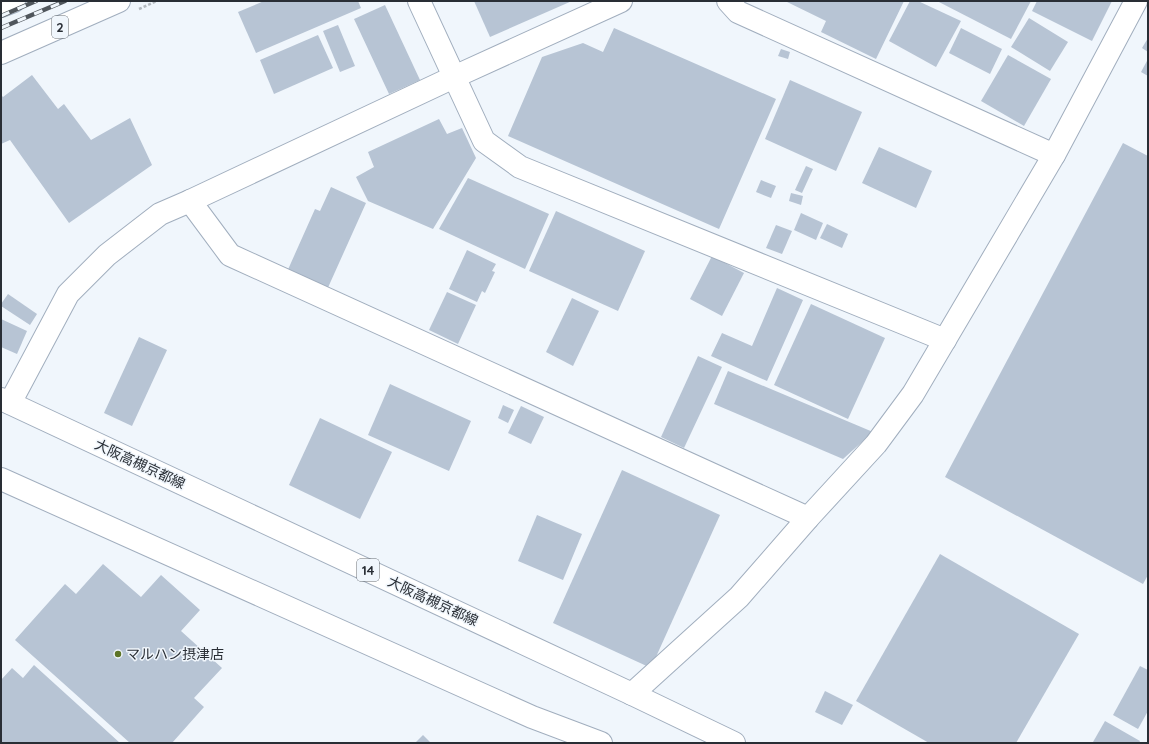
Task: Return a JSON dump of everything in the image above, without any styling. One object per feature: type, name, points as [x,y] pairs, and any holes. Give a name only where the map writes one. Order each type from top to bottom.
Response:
[{"type":"main road","points":[[1,6],[14,1]]},
{"type":"main road","name":"2","points":[[1,53],[119,1]]},
{"type":"main road","points":[[419,1],[484,140],[520,167],[945,340]]},
{"type":"main road","points":[[5,401],[68,294],[107,255],[160,214],[190,202],[454,77],[621,1]]},
{"type":"main road","points":[[728,1],[738,12],[1054,155]]},
{"type":"main road","points":[[632,694],[739,597],[808,518],[876,444],[913,394],[1054,155],[1136,1]]},
{"type":"main road","points":[[190,202],[230,255],[808,518]]},
{"type":"main road","name":"大阪高槻京都線","points":[[5,401],[734,743]]},
{"type":"main road","points":[[1,479],[525,714],[601,743]]},
{"type":"building","points":[[264,1],[358,1],[361,8],[256,53],[238,12]]},
{"type":"building","points":[[474,1],[572,1],[490,37]]},
{"type":"building","points":[[785,1],[904,1],[876,59],[821,32],[826,21]]},
{"type":"building","points":[[910,1],[918,1],[961,21],[936,67],[889,41]]},
{"type":"building","points":[[937,1],[1031,1],[1011,39]]},
{"type":"building","points":[[1037,1],[1112,1],[1092,41],[1032,11]]},
{"type":"building","points":[[385,5],[420,80],[389,94],[354,19]]},
{"type":"building","points":[[1029,18],[1068,42],[1050,71],[1011,47]]},
{"type":"building","points":[[338,25],[355,66],[340,72],[323,31]]},
{"type":"building","points":[[614,28],[776,99],[719,229],[508,136],[542,57],[583,43],[603,52]]},
{"type":"building","points":[[961,28],[1002,49],[990,74],[949,53]]},
{"type":"building","points":[[318,35],[333,68],[274,94],[260,60]]},
{"type":"building","points":[[1148,38],[1148,52],[1142,48]]},
{"type":"building","points":[[781,49],[790,52],[788,59],[778,56]]},
{"type":"building","points":[[1008,55],[1051,79],[1024,126],[981,101]]},
{"type":"building","points":[[1148,59],[1148,76],[1141,72]]},
{"type":"building","points":[[32,75],[58,109],[64,104],[91,140],[130,118],[152,165],[69,223],[10,140],[1,144],[1,95],[3,97]]},
{"type":"building","points":[[790,80],[862,112],[836,171],[765,139]]},
{"type":"building","points":[[439,119],[447,134],[462,128],[476,158],[433,229],[368,201],[356,177],[374,167],[368,152]]},
{"type":"building","points":[[1123,143],[1148,156],[1148,575],[1143,584],[945,477]]},
{"type":"building","points":[[879,147],[932,171],[916,208],[862,183]]},
{"type":"building","points":[[806,166],[813,169],[802,193],[795,190]]},
{"type":"building","points":[[468,178],[549,214],[525,269],[439,229]]},
{"type":"building","points":[[761,180],[776,186],[771,198],[756,192]]},
{"type":"building","points":[[331,187],[366,203],[326,292],[286,274],[315,209],[320,211]]},
{"type":"building","points":[[791,193],[803,196],[801,205],[789,201]]},
{"type":"building","points":[[556,211],[645,251],[618,311],[529,271]]},
{"type":"building","points":[[801,213],[823,223],[816,240],[794,230]]},
{"type":"building","points":[[827,224],[848,234],[842,248],[820,238]]},
{"type":"building","points":[[776,225],[792,231],[782,254],[766,248]]},
{"type":"building","points":[[467,250],[496,264],[492,271],[495,272],[485,293],[482,291],[477,302],[449,289]]},
{"type":"building","points":[[712,256],[744,273],[722,316],[690,299]]},
{"type":"building","points":[[777,288],[803,300],[767,381],[711,356],[722,333],[752,346]]},
{"type":"building","points":[[447,292],[476,305],[458,344],[429,330]]},
{"type":"building","points":[[8,294],[37,314],[30,325],[1,306]]},
{"type":"building","points":[[572,298],[599,311],[573,366],[546,352]]},
{"type":"building","points":[[811,304],[885,338],[848,419],[774,385]]},
{"type":"building","points":[[1,319],[27,331],[17,354],[1,347]]},
{"type":"building","points":[[139,337],[167,350],[132,426],[104,413]]},
{"type":"building","points":[[698,356],[722,367],[684,448],[661,437]]},
{"type":"building","points":[[728,371],[873,432],[843,459],[714,404]]},
{"type":"building","points":[[390,384],[471,421],[449,471],[368,435]]},
{"type":"building","points":[[503,405],[514,410],[508,423],[498,418]]},
{"type":"building","points":[[521,406],[544,417],[531,444],[508,433]]},
{"type":"building","points":[[320,418],[392,452],[360,519],[289,485]]},
{"type":"building","points":[[622,470],[720,515],[651,668],[553,623]]},
{"type":"building","points":[[537,515],[582,534],[563,580],[518,561]]},
{"type":"building","points":[[940,554],[1079,634],[1016,743],[929,743],[856,701]]},
{"type":"building","name":"マルハン摂津店","points":[[103,564],[141,597],[161,575],[200,610],[181,631],[222,668],[194,698],[204,707],[172,743],[130,743],[15,640],[65,584],[76,594]]},
{"type":"building","points":[[34,665],[120,743],[1,743],[1,680],[12,668],[23,678]]},
{"type":"building","points":[[1140,666],[1148,670],[1148,711],[1138,729],[1113,715]]},
{"type":"building","points":[[825,691],[853,705],[842,725],[815,712]]},
{"type":"building","points":[[1105,721],[1140,741],[1139,743],[1093,742]]},
{"type":"building","points":[[423,735],[431,743],[415,743]]},
{"type":"railway","points":[[1,16],[36,1]]},
{"type":"railway","points":[[1,28],[65,1]]},
{"type":"place","name":"マルハン摂津店","points":[[118,654]]}]
